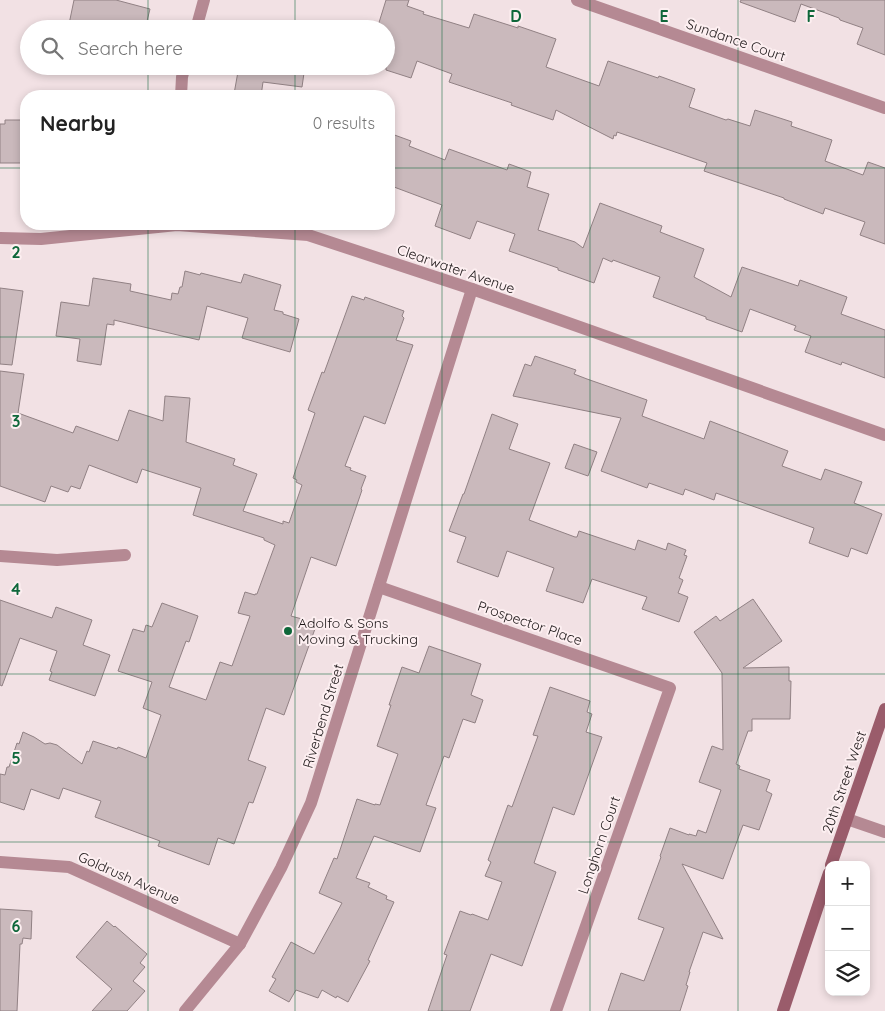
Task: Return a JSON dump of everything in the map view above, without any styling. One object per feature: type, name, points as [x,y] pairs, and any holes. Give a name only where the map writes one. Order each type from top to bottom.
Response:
[{"type":"street","points":[[198,20],[204,0]]},
{"type":"street","name":"Sundance Court","points":[[578,0],[885,108]]},
{"type":"street","points":[[181,90],[183,75]]},
{"type":"street","name":"Clearwater Avenue","points":[[0,238],[41,239],[123,230]]},
{"type":"street","name":"Clearwater Avenue","points":[[248,230],[308,235],[472,289],[885,435]]},
{"type":"street","name":"Riverbend Street","points":[[185,1011],[240,944],[281,868],[311,803],[472,289]]},
{"type":"street","points":[[0,556],[57,560],[125,556]]},
{"type":"street","name":"Prospector Place","points":[[380,586],[670,688]]},
{"type":"street","name":"Longhorn Court","points":[[556,1011],[670,688]]},
{"type":"street","name":"20th Street West","points":[[832,861],[885,709]]},
{"type":"street","points":[[847,818],[885,832]]},
{"type":"street","name":"Goldrush Avenue","points":[[0,862],[69,867],[240,944]]},
{"type":"street","points":[[783,1011],[825,885]]},
{"type":"building","points":[[74,0],[116,0],[150,9],[147,20],[70,20]]},
{"type":"building","points":[[386,0],[409,0],[407,6],[424,12],[423,14],[469,28],[474,14],[556,39],[546,67],[599,86],[608,61],[695,89],[689,107],[726,120],[750,126],[755,110],[792,122],[791,126],[832,140],[825,161],[863,175],[868,162],[885,168],[885,244],[860,235],[865,222],[825,208],[823,214],[784,198],[704,171],[707,163],[617,132],[613,139],[556,110],[553,120],[511,105],[512,103],[449,82],[452,74],[417,61],[411,78],[395,73],[395,20],[380,20]]},
{"type":"building","points":[[741,0],[885,0],[885,55],[857,44],[863,28],[839,18],[801,4],[795,22],[740,2]]},
{"type":"building","points":[[237,75],[304,75],[302,87],[263,82],[262,90],[235,90]]},
{"type":"building","points":[[5,120],[20,120],[20,163],[0,163],[0,124],[5,124]]},
{"type":"building","points":[[395,135],[411,141],[409,146],[445,160],[449,149],[507,170],[509,164],[531,172],[527,187],[549,194],[538,230],[575,242],[583,248],[600,203],[662,226],[660,232],[704,249],[694,277],[731,297],[742,267],[798,286],[800,280],[847,297],[841,314],[885,330],[885,378],[842,362],[841,365],[805,352],[811,336],[794,330],[796,326],[750,309],[742,332],[653,297],[660,277],[613,260],[612,262],[603,258],[594,283],[509,251],[515,234],[477,221],[470,239],[435,226],[442,205],[395,187]]},
{"type":"building","points":[[185,271],[241,283],[244,274],[281,285],[274,310],[299,319],[290,352],[242,338],[248,318],[207,306],[199,340],[114,320],[114,325],[107,324],[101,365],[77,361],[80,339],[56,336],[61,302],[89,306],[93,278],[131,284],[130,291],[171,300],[172,293],[178,294],[180,287],[182,287]]},
{"type":"building","points":[[0,288],[23,291],[12,365],[0,364]]},
{"type":"building","points":[[352,296],[364,300],[365,297],[404,311],[402,316],[404,318],[396,340],[413,345],[385,424],[364,416],[345,466],[366,476],[336,566],[311,557],[291,616],[316,626],[284,715],[266,708],[248,760],[266,767],[253,803],[249,802],[234,844],[218,838],[209,865],[158,846],[160,841],[95,817],[101,801],[63,788],[59,799],[31,789],[24,810],[0,802],[0,774],[5,775],[23,732],[45,744],[57,745],[82,764],[93,741],[117,749],[118,747],[146,758],[161,715],[143,708],[152,682],[118,671],[133,629],[144,632],[146,625],[152,627],[162,603],[198,616],[189,642],[186,641],[169,687],[206,700],[220,662],[232,666],[250,616],[238,613],[245,592],[257,594],[275,545],[264,540],[264,538],[193,515],[201,488],[142,469],[137,483],[89,465],[80,489],[71,486],[68,492],[51,486],[45,502],[0,486],[0,371],[24,374],[18,413],[73,433],[76,426],[118,441],[129,410],[163,421],[165,396],[190,398],[186,442],[235,459],[233,465],[257,474],[243,511],[283,524],[283,521],[289,523],[302,485],[293,478],[315,413],[308,410],[322,372],[324,373]]},
{"type":"building","points":[[535,356],[576,370],[574,374],[647,400],[642,416],[704,439],[710,421],[788,451],[782,466],[821,480],[825,469],[862,482],[854,503],[882,514],[867,554],[851,548],[848,557],[809,543],[814,528],[716,493],[714,500],[685,489],[683,495],[649,483],[647,488],[601,471],[621,418],[513,396],[525,364],[531,366]]},
{"type":"building","points":[[492,414],[518,424],[509,449],[550,463],[529,520],[575,537],[577,537],[579,531],[635,550],[638,540],[666,550],[668,543],[686,550],[684,555],[687,556],[679,578],[683,580],[678,593],[688,597],[679,622],[642,609],[647,597],[592,579],[583,603],[546,591],[554,568],[507,551],[498,577],[457,562],[466,537],[449,531]]},
{"type":"building","points":[[574,444],[597,452],[588,476],[565,468]]},
{"type":"building","points":[[753,599],[782,641],[743,668],[789,667],[789,681],[791,681],[790,719],[752,719],[752,731],[748,731],[736,764],[740,766],[739,769],[770,780],[766,791],[772,794],[759,830],[743,825],[723,879],[682,864],[723,939],[703,932],[689,972],[686,985],[688,986],[680,1011],[608,1011],[621,973],[644,981],[664,928],[638,919],[670,828],[696,836],[698,830],[706,833],[721,790],[699,782],[712,746],[723,750],[722,673],[694,632],[716,616],[720,621]]},
{"type":"building","points":[[0,600],[52,618],[56,607],[92,620],[83,645],[110,655],[95,696],[49,680],[57,651],[20,638],[2,686],[0,685]]},
{"type":"building","points":[[429,646],[481,664],[471,695],[483,700],[475,723],[463,719],[449,758],[444,756],[426,805],[436,808],[420,852],[374,836],[356,878],[370,883],[368,887],[387,896],[386,899],[394,902],[368,960],[370,961],[348,1002],[322,990],[318,998],[296,990],[289,1002],[269,991],[276,979],[272,977],[291,942],[314,954],[342,903],[319,893],[334,858],[337,859],[357,799],[380,805],[398,754],[377,746],[391,705],[389,705],[402,667],[419,673]]},
{"type":"building","points":[[550,687],[590,701],[587,712],[592,714],[586,732],[602,737],[574,815],[553,807],[534,863],[556,872],[522,966],[491,954],[470,1011],[428,1011],[447,955],[444,954],[460,911],[488,920],[502,882],[485,876],[491,862],[488,860],[508,805],[512,807],[538,736],[533,735]]},
{"type":"building","points":[[0,909],[32,911],[31,939],[23,938],[22,944],[20,944],[17,1011],[0,1011]]},
{"type":"building","points":[[107,921],[147,954],[140,963],[145,967],[133,981],[145,991],[127,1011],[92,1011],[112,989],[76,957]]},
{"type":"place","name":"Adolfo & Sons Moving & Trucking","points":[[288,631]]}]
